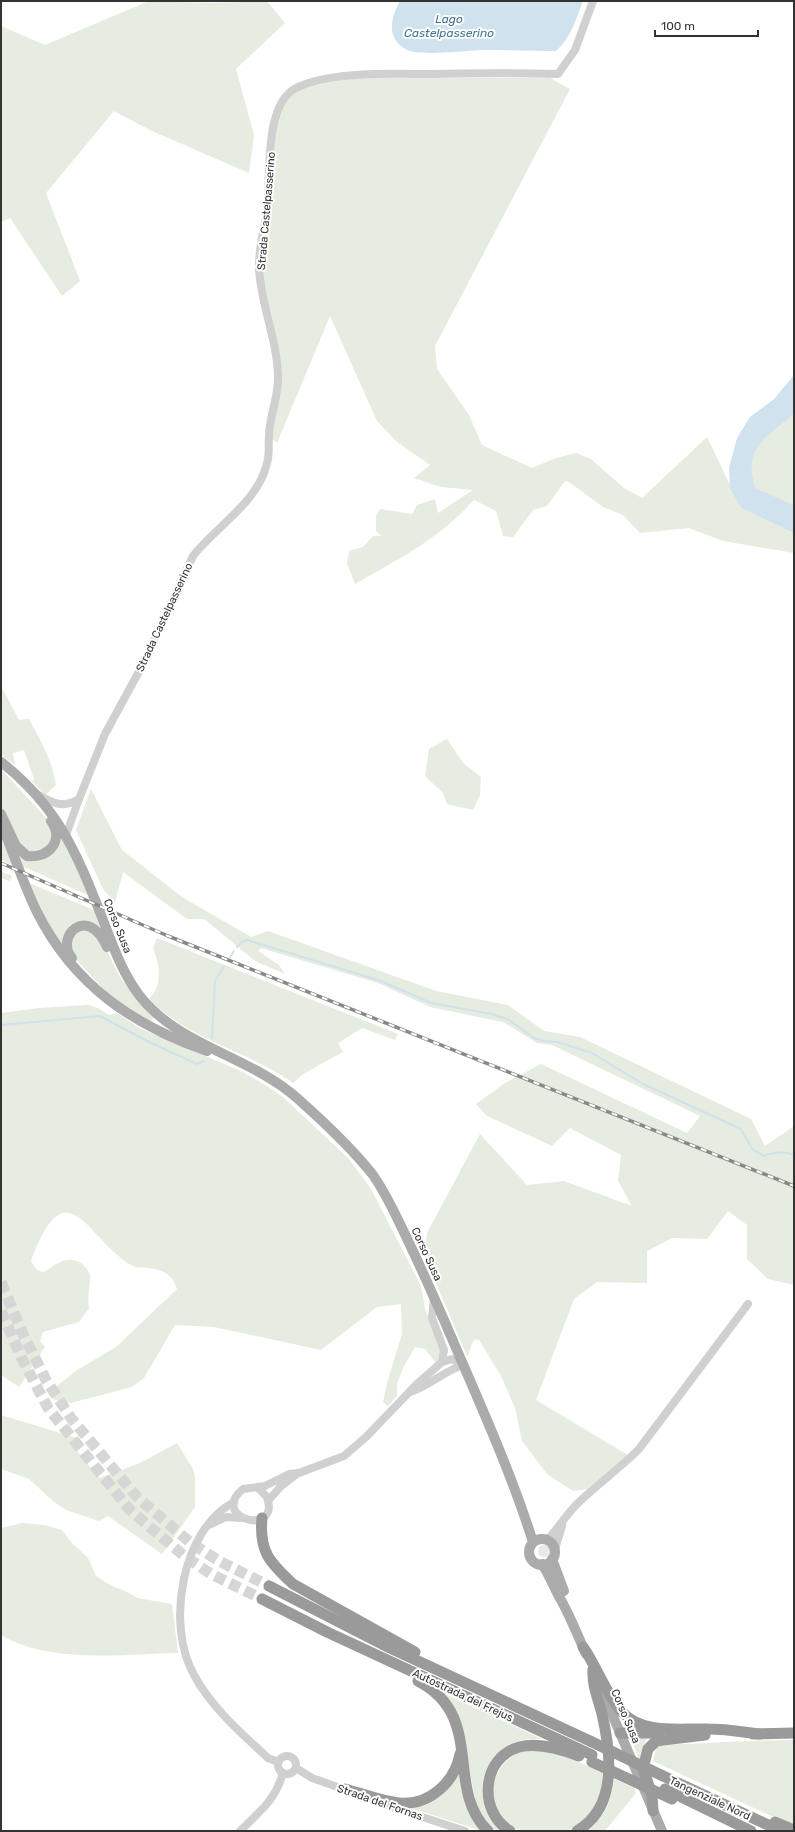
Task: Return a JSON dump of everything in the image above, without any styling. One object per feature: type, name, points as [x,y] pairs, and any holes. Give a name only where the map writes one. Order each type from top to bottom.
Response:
[{"type":"highway","points":[[262,1518],[262,1545],[277,1569],[293,1584],[404,1647],[438,1664],[459,1681]]},
{"type":"highway","name":"Autostrada del Frejus","points":[[269,1586],[350,1628],[459,1681],[662,1775]]},
{"type":"highway","name":"Autostrada del Frejus","points":[[262,1599],[327,1632],[592,1759],[665,1789]]},
{"type":"highway","points":[[327,1632],[346,1647],[400,1672],[435,1691],[452,1714],[456,1723],[470,1802],[478,1818],[488,1831]]},
{"type":"highway","points":[[583,1647],[595,1664],[613,1701],[622,1712],[632,1720],[652,1727],[667,1729],[709,1729],[760,1734]]},
{"type":"highway","points":[[577,1831],[590,1822],[602,1804],[606,1794],[609,1773],[603,1720],[592,1683],[593,1669]]},
{"type":"highway","points":[[620,1733],[694,1733],[708,1735]]},
{"type":"highway","points":[[653,1811],[652,1795],[643,1768],[644,1759],[651,1744],[663,1740],[708,1735],[794,1733]]},
{"type":"highway","points":[[510,1831],[497,1821],[488,1799],[487,1788],[490,1777],[501,1758],[518,1748],[542,1746],[592,1759],[683,1804],[700,1807]]},
{"type":"highway","points":[[345,1789],[399,1803],[421,1800],[438,1792],[451,1778],[459,1761],[461,1747]]},
{"type":"highway","name":"Tangenziale Nord","points":[[662,1775],[781,1831]]},
{"type":"highway","name":"Tangenziale Nord","points":[[665,1789],[751,1831]]},
{"type":"highway","points":[[718,1802],[738,1805],[794,1830]]},
{"type":"main road","name":"Corso Susa","points":[[1,762],[36,794],[66,835],[81,863],[118,959],[132,985],[148,1005],[167,1023],[272,1078],[292,1094],[352,1151],[369,1171],[390,1204],[434,1296],[520,1501],[540,1540]]},
{"type":"main road","points":[[1,814],[16,846],[21,852],[27,856],[44,855],[55,844],[56,829],[39,805],[36,794]]},
{"type":"main road","name":"Corso Susa","points":[[1,824],[36,910],[45,926],[66,958],[100,993],[142,1023],[189,1044],[247,1064]]},
{"type":"main road","points":[[100,993],[93,981],[67,951],[68,938],[79,927],[91,927],[100,933],[118,970],[132,985]]},
{"type":"main road","points":[[540,1540],[552,1545],[553,1555],[546,1563],[542,1564],[535,1562],[530,1556],[529,1549],[540,1540]]},
{"type":"main road","name":"Corso Susa","points":[[553,1555],[566,1598],[568,1610],[662,1831]]},
{"type":"main road","name":"Corso Susa","points":[[542,1564],[568,1610]]},
{"type":"street","name":"Strada Castelpasserino","points":[[66,835],[105,734],[142,666],[193,556],[203,543],[234,514],[251,494],[263,475],[268,463],[270,449],[269,436],[277,401],[278,379],[274,344],[259,269],[260,244],[267,210],[272,136],[277,112],[285,96],[296,88],[322,80],[358,75],[558,74],[575,50],[593,1]]},
{"type":"street","points":[[36,794],[59,804],[70,804],[79,799]]},
{"type":"street","points":[[434,1296],[432,1318],[444,1350],[442,1362]]},
{"type":"street","points":[[540,1540],[562,1523],[577,1504],[621,1466],[639,1448],[748,1304]]},
{"type":"street","points":[[278,1762],[268,1758],[209,1698],[194,1675],[187,1659],[180,1619],[181,1587],[191,1556],[216,1514],[234,1502],[236,1497],[243,1489],[248,1487],[258,1488],[270,1484],[289,1474],[299,1473],[333,1461],[351,1451],[410,1392],[416,1384],[442,1362],[452,1359],[463,1365]]},
{"type":"street","points":[[410,1392],[417,1390],[449,1370],[463,1365]]},
{"type":"street","points":[[268,1501],[281,1486],[299,1473]]},
{"type":"street","points":[[208,1526],[226,1517],[242,1518],[252,1521],[262,1518],[268,1510],[268,1501],[265,1493],[258,1488]]},
{"type":"street","points":[[234,1502],[236,1511],[242,1518]]},
{"type":"street","points":[[553,1555],[562,1523]]},
{"type":"street","points":[[288,1756],[294,1759],[296,1768],[290,1774],[283,1773],[279,1770],[278,1762],[282,1757],[288,1756]]},
{"type":"street","name":"Strada del Fornas","points":[[296,1768],[312,1778],[465,1831]]},
{"type":"street","points":[[240,1831],[273,1799],[283,1773]]},
{"type":"shaded area","points":[[149,1],[211,3],[267,1],[285,23],[236,69],[254,135],[249,173],[152,131],[114,111],[46,193],[80,281],[62,296],[10,218],[1,222],[1,26],[45,45]]},
{"type":"shaded area","points":[[359,78],[550,78],[570,89],[435,346],[437,369],[469,415],[482,445],[532,468],[556,458],[576,453],[591,459],[624,488],[642,498],[707,437],[741,508],[794,533],[794,553],[723,541],[689,528],[640,533],[623,515],[603,507],[569,482],[565,481],[547,506],[533,510],[513,537],[503,536],[496,511],[474,500],[447,526],[433,537],[355,584],[347,563],[349,551],[363,547],[373,536],[382,536],[376,531],[376,516],[380,509],[412,514],[417,505],[435,499],[438,513],[473,490],[441,487],[414,478],[430,465],[397,442],[377,421],[330,316],[277,443],[269,436],[278,396],[260,268],[272,135],[282,101],[295,91],[329,82]]},
{"type":"shaded area","points":[[794,413],[794,505],[754,488],[751,473],[751,461],[754,451],[759,443]]},
{"type":"shaded area","points":[[1,686],[19,720],[29,719],[49,759],[56,785],[45,795],[32,781],[34,779],[24,750],[13,753],[15,765],[1,755]]},
{"type":"shaded area","points":[[447,739],[464,764],[481,777],[480,795],[473,810],[447,804],[443,793],[425,776],[429,749]]},
{"type":"shaded area","points":[[1,769],[47,819],[53,836],[48,848],[33,853],[20,846],[1,808]]},
{"type":"shaded area","points":[[91,789],[122,850],[182,897],[251,937],[268,931],[436,991],[508,1005],[544,1031],[580,1037],[751,1119],[765,1146],[794,1126],[794,1285],[768,1279],[747,1259],[747,1225],[728,1211],[707,1239],[672,1238],[647,1251],[647,1283],[597,1282],[574,1299],[536,1400],[628,1455],[587,1489],[573,1491],[547,1474],[522,1441],[515,1408],[501,1376],[479,1340],[475,1339],[473,1341],[470,1352],[467,1356],[425,1257],[427,1233],[480,1134],[527,1185],[564,1181],[632,1206],[618,1181],[621,1155],[570,1128],[552,1146],[487,1116],[476,1104],[505,1083],[541,1064],[687,1133],[700,1116],[552,1045],[537,1043],[503,1022],[430,1007],[378,983],[261,948],[258,951],[279,965],[285,974],[255,961],[204,919],[187,919],[123,872],[115,902],[103,889],[76,830]]},
{"type":"shaded area","points":[[60,833],[77,867],[88,895],[24,867],[18,852],[36,859]]},
{"type":"shaded area","points":[[1,837],[14,866],[1,860]]},
{"type":"shaded area","points":[[1,871],[12,876],[10,881],[1,878]]},
{"type":"shaded area","points":[[29,883],[94,910],[101,930],[92,923],[81,923],[64,949],[42,914]]},
{"type":"shaded area","points":[[87,928],[103,943],[121,979],[154,1017],[151,1021],[148,1022],[110,996],[73,956],[71,939],[73,934]]},
{"type":"shaded area","points":[[157,938],[398,1034],[395,1040],[362,1028],[338,1043],[343,1052],[303,1074],[293,1083],[275,1071],[201,1036],[166,1014],[149,999],[157,988],[159,975],[159,968],[153,948]]},
{"type":"shaded area","points":[[88,1005],[98,1008],[109,1015],[117,1013],[139,1028],[241,1071],[270,1088],[284,1098],[349,1159],[371,1189],[421,1286],[425,1309],[440,1346],[441,1357],[436,1363],[425,1349],[415,1347],[403,1368],[397,1384],[397,1396],[388,1406],[383,1402],[387,1383],[402,1334],[401,1304],[377,1307],[321,1350],[214,1327],[175,1325],[144,1378],[132,1387],[71,1403],[54,1400],[51,1395],[58,1385],[77,1370],[116,1347],[177,1289],[170,1276],[163,1271],[133,1266],[117,1255],[79,1217],[67,1213],[56,1217],[44,1232],[31,1261],[39,1271],[44,1272],[62,1261],[72,1260],[82,1264],[88,1270],[90,1275],[88,1300],[89,1308],[79,1322],[43,1332],[40,1341],[45,1347],[19,1387],[1,1375],[1,1013],[39,1008]]},
{"type":"shaded area","points":[[1,1415],[77,1438],[77,1451],[99,1478],[140,1463],[177,1443],[193,1469],[195,1477],[195,1507],[162,1554],[108,1516],[99,1521],[66,1510],[54,1502],[29,1479],[1,1469]]},
{"type":"shaded area","points":[[23,1523],[44,1525],[62,1530],[72,1543],[88,1558],[96,1576],[112,1586],[137,1598],[172,1604],[178,1653],[111,1655],[64,1654],[20,1644],[1,1635],[1,1528]]},
{"type":"shaded area","points":[[542,1545],[546,1545],[550,1551],[546,1557],[542,1557],[538,1553],[538,1549]]},
{"type":"shaded area","points":[[445,1694],[542,1739],[528,1739],[515,1742],[502,1749],[493,1758],[486,1769],[482,1795],[485,1808],[491,1820],[500,1831],[489,1826],[477,1807],[458,1716]]},
{"type":"shaded area","points":[[647,1738],[639,1759],[631,1739]]},
{"type":"shaded area","points":[[794,1740],[794,1825],[784,1822],[653,1761],[656,1749],[659,1745]]},
{"type":"shaded area","points":[[523,1750],[545,1751],[565,1757],[604,1774],[601,1791],[596,1806],[581,1823],[566,1831],[524,1831],[513,1828],[497,1813],[493,1802],[492,1792],[498,1772],[505,1763]]},
{"type":"shaded area","points":[[460,1768],[469,1812],[482,1831],[408,1807]]},
{"type":"shaded area","points":[[614,1779],[634,1788],[636,1793],[605,1831],[587,1831],[598,1821],[606,1808]]},
{"type":"water","name":"Lago Castelpasserino","points":[[400,1],[583,1],[566,40],[556,51],[480,50],[421,53],[407,50],[400,45],[393,34],[392,22]]},
{"type":"water","points":[[794,375],[794,413],[760,444],[752,461],[752,473],[755,488],[794,505],[794,533],[741,508],[730,488],[729,468],[737,438],[750,417],[774,399]]},
{"type":"waterway","points":[[237,947],[242,942],[247,940],[381,981],[431,1003],[492,1014],[509,1020],[534,1038],[544,1041],[557,1042],[592,1053],[643,1084],[741,1129],[753,1150],[764,1156],[779,1152],[786,1152],[794,1155]]},
{"type":"waterway","points":[[230,957],[234,951]]},
{"type":"waterway","points":[[212,1038],[215,981],[224,966]]},
{"type":"waterway","points":[[1,1025],[100,1016],[147,1041],[197,1064],[204,1061]]},
{"type":"tunnel","points":[[1,1282],[23,1334],[46,1380],[71,1418],[137,1497],[191,1543],[219,1561],[269,1586]]},
{"type":"tunnel","points":[[1,1311],[22,1359],[48,1408],[130,1510],[183,1555],[211,1574],[262,1599]]},
{"type":"railway","points":[[1,863],[168,936],[794,1186]]}]
